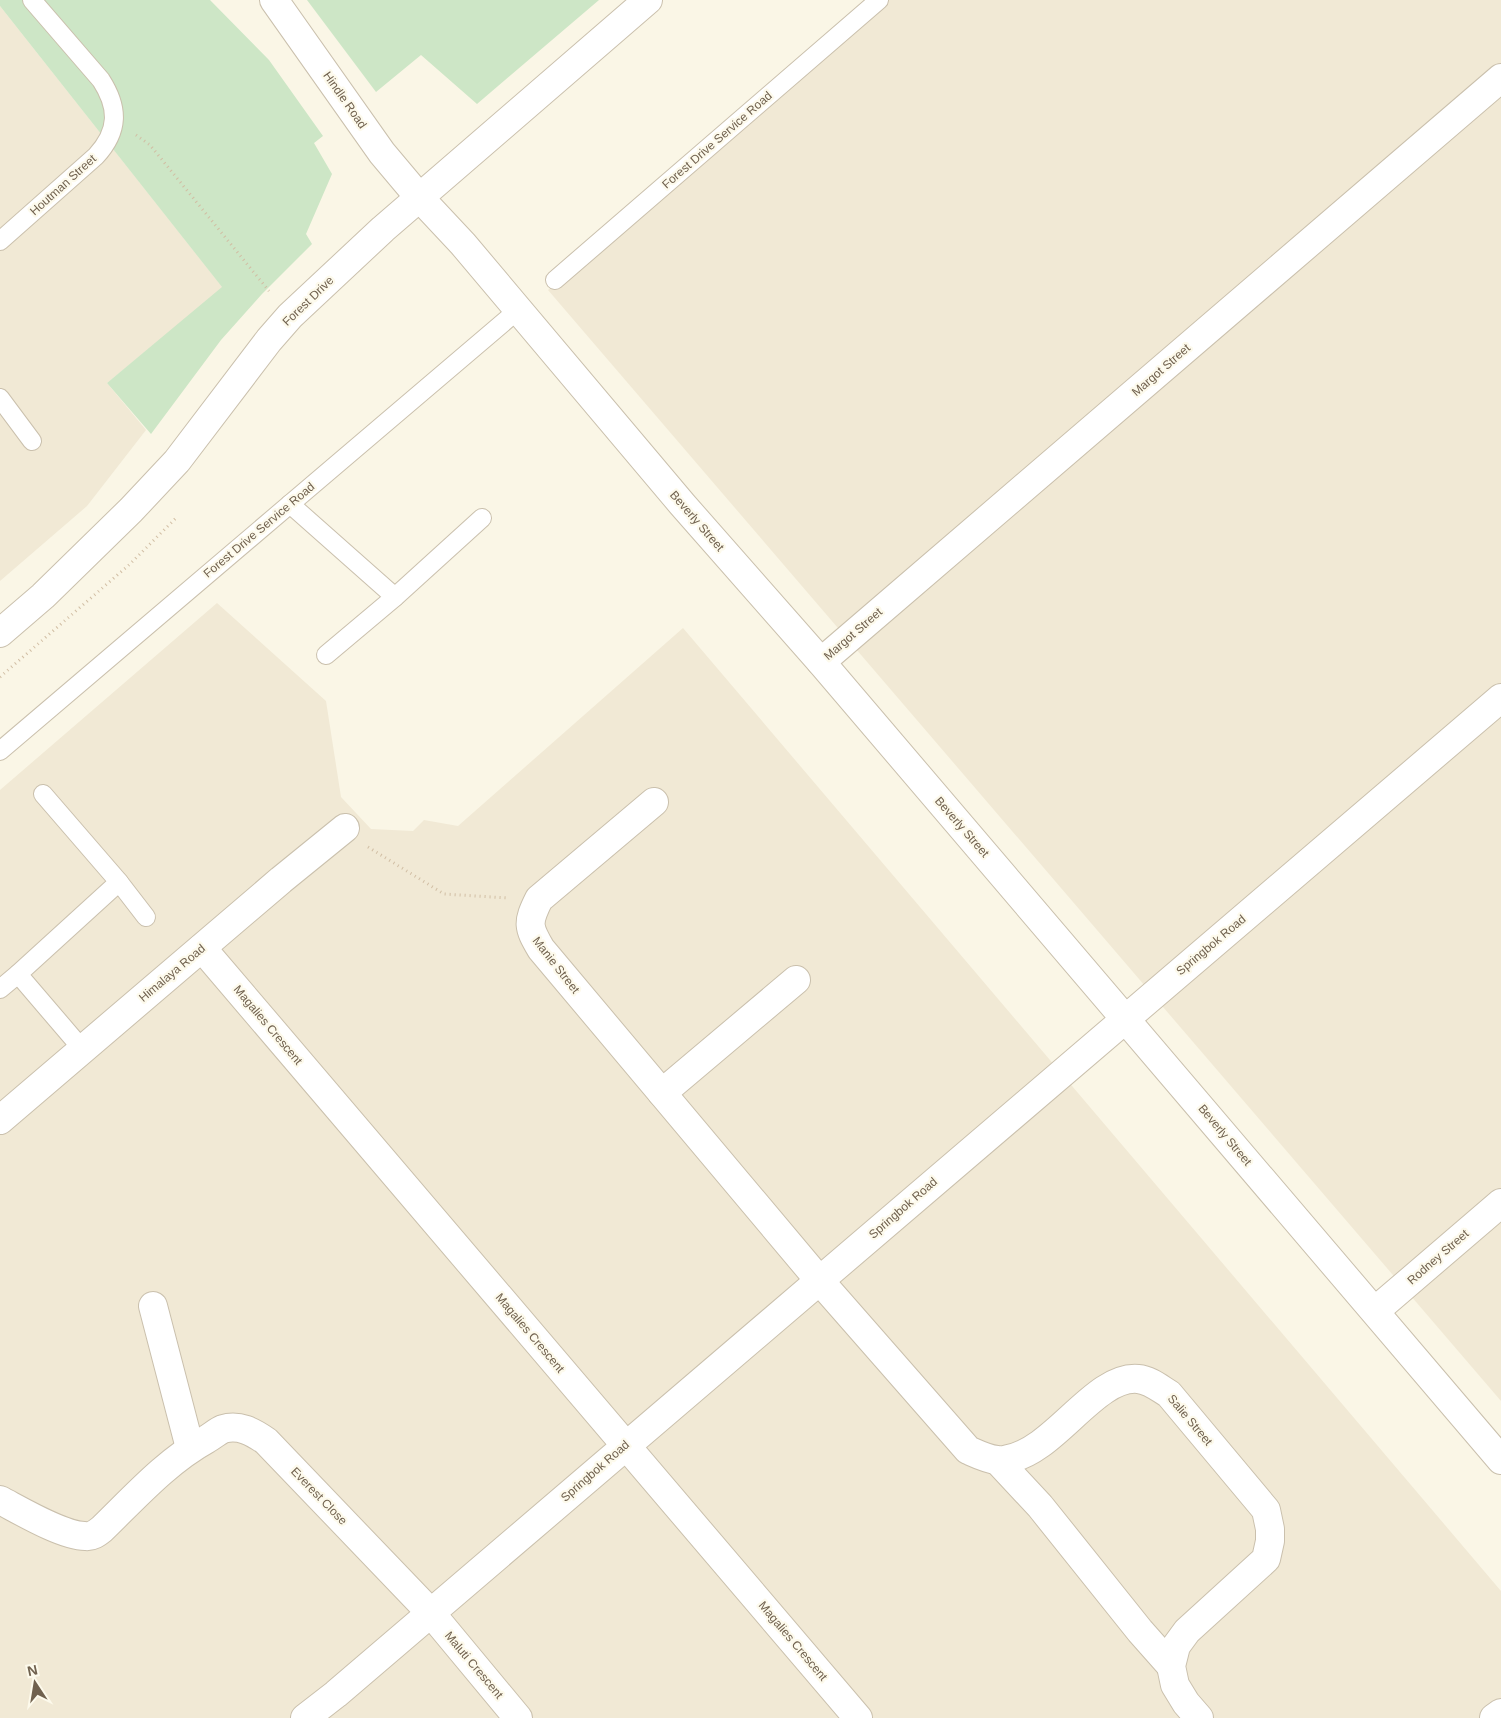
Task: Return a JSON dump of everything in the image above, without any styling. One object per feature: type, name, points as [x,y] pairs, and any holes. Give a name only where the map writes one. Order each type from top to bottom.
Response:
[{"type":"street","name":"Hindle Road","points":[[274,0],[382,154],[419,197]]},
{"type":"street","name":"Forest Drive","points":[[0,633],[50,590],[177,462],[269,340],[290,316],[419,197],[648,0]]},
{"type":"street","name":"Margot Street","points":[[821,662],[1501,78]]},
{"type":"street","name":"Beverly Street","points":[[419,197],[463,244],[682,504],[821,662],[1501,1460]]},
{"type":"street","name":"Springbok Road","points":[[305,1718],[336,1694],[1501,698]]},
{"type":"street","name":"Manie Street","points":[[654,802],[539,899],[530,917],[532,933],[541,949],[820,1280]]},
{"type":"street","name":"Himalaya Road","points":[[0,1120],[345,828]]},
{"type":"street","name":"Magalies Crescent","points":[[202,948],[858,1718]]},
{"type":"street","points":[[662,1093],[796,980]]},
{"type":"street","name":"Rodney Street","points":[[1375,1312],[1501,1203]]},
{"type":"street","points":[[820,1280],[968,1450],[998,1461],[1040,1506],[1140,1631],[1171,1666],[1175,1685],[1186,1703],[1199,1718]]},
{"type":"street","points":[[153,1306],[190,1448]]},
{"type":"street","name":"Salie Street","points":[[998,1461],[1026,1454],[1106,1388],[1123,1380],[1139,1379],[1153,1383],[1169,1394],[1266,1510],[1270,1529],[1270,1541],[1266,1559],[1187,1631],[1176,1646],[1171,1666]]},
{"type":"street","name":"Everest Close","points":[[0,1500],[58,1528],[87,1537],[96,1534],[138,1493],[190,1448],[224,1429],[238,1428],[251,1431],[266,1440],[430,1612]]},
{"type":"street","name":"Maluti Crescent","points":[[430,1612],[518,1718]]},
{"type":"street","points":[[1494,1718],[1501,1712]]},
{"type":"lane","name":"Houtman Street","points":[[0,241],[96,156],[105,146],[114,120],[114,106],[109,92],[101,80],[32,0]]},
{"type":"lane","name":"Forest Drive Service Road","points":[[555,280],[879,0]]},
{"type":"lane","name":"Forest Drive Service Road","points":[[0,751],[518,310]]},
{"type":"lane","points":[[0,398],[32,441]]},
{"type":"lane","points":[[290,504],[395,597]]},
{"type":"lane","points":[[326,655],[395,597],[482,518]]},
{"type":"lane","points":[[42,794],[146,917]]},
{"type":"lane","points":[[0,989],[118,882]]},
{"type":"lane","points":[[18,974],[83,1050]]},
{"type":"path","points":[[114,120],[150,145],[269,292]]},
{"type":"path","points":[[0,677],[130,564],[177,518]]},
{"type":"path","points":[[345,828],[368,846],[444,894],[539,899]]},
{"type":"shaded area","points":[[883,0],[1501,0],[1501,1401],[548,290]]},
{"type":"shaded area","points":[[0,6],[223,288],[107,383],[146,430],[87,506],[0,581]]},
{"type":"shaded area","points":[[217,603],[326,701],[341,797],[371,829],[413,831],[424,820],[458,826],[683,628],[1501,1591],[1501,1718],[0,1718],[0,790]]},
{"type":"green space","points":[[0,0],[210,0],[269,60],[323,136],[314,143],[332,174],[306,234],[312,244],[262,294],[221,340],[151,434],[107,383],[222,287],[0,6]]},
{"type":"green space","points":[[307,0],[599,0],[477,104],[421,55],[376,92]]}]
